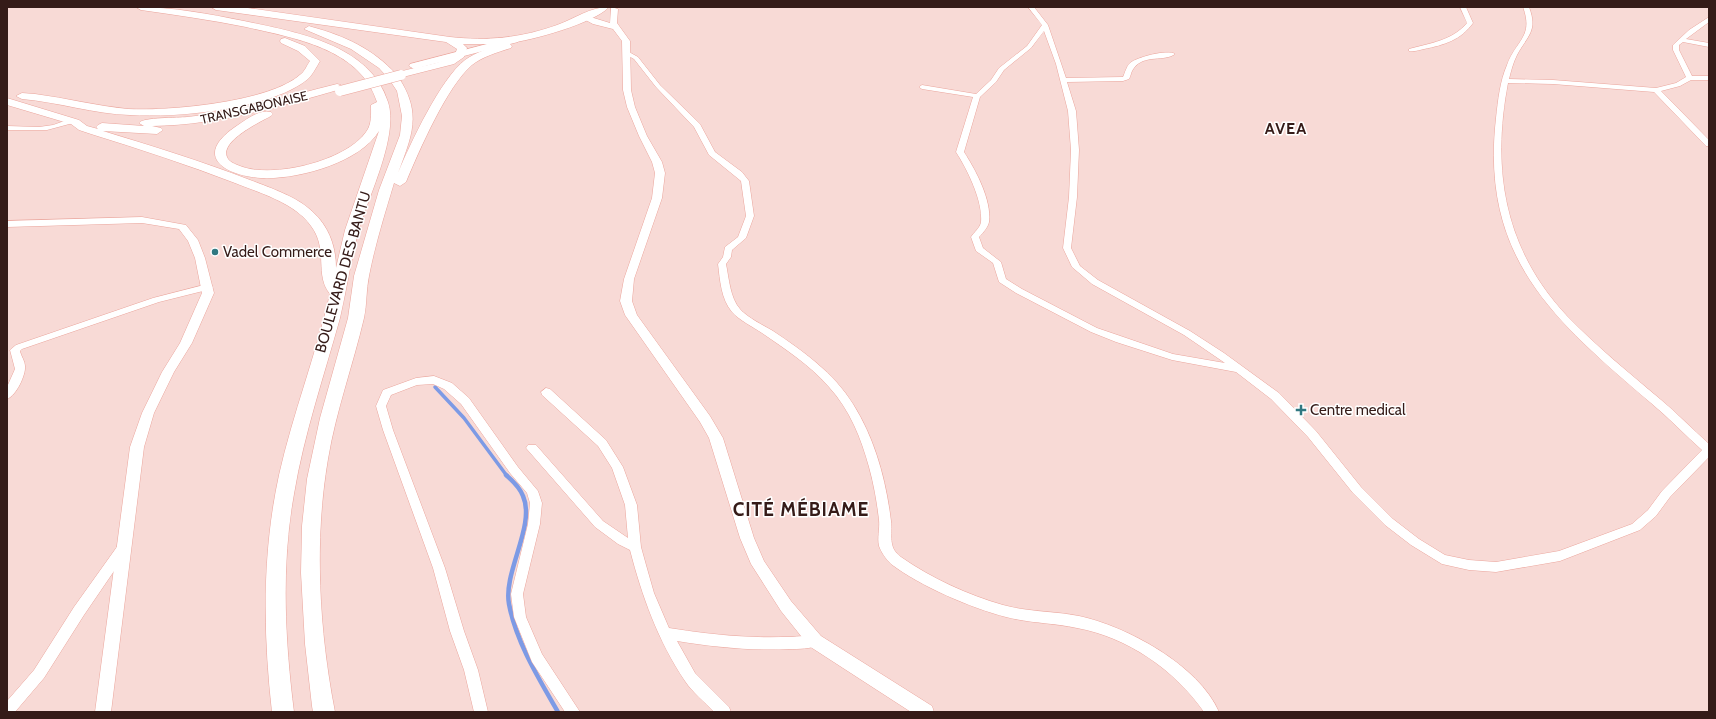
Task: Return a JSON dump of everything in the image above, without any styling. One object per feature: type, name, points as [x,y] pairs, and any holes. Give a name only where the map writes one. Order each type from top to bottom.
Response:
[{"type":"main road","name":"BOULEVARD DES BANTU","points":[[196,7],[290,24],[340,39],[375,59],[386,69],[396,81],[407,106],[405,137],[389,180],[359,286],[357,315],[337,387],[316,479],[312,531],[311,592],[324,712]]},
{"type":"main road","points":[[216,7],[305,18],[449,40],[479,42],[514,40]]},
{"type":"main road","name":"BOULEVARD DES BANTU","points":[[145,8],[202,15],[306,38],[347,57],[360,67],[376,87],[382,98],[386,112],[385,136],[352,231],[338,294],[302,416],[284,496],[276,589],[277,652],[283,712]]},
{"type":"main road","points":[[22,96],[111,110],[154,112],[176,111],[227,104],[280,90],[304,77],[314,66],[312,56],[298,46],[288,42],[261,34],[145,8]]},
{"type":"main road","points":[[399,72],[430,67],[493,50],[588,19],[612,8]]},
{"type":"main road","points":[[338,89],[399,72],[414,66],[588,19]]},
{"type":"main road","points":[[449,40],[460,45],[463,50],[461,54],[450,62]]},
{"type":"main road","points":[[366,260],[380,233],[406,168],[452,82],[469,62],[493,50]]},
{"type":"main road","points":[[414,66],[450,70],[453,75],[452,82]]},
{"type":"main road","points":[[285,107],[251,121],[230,135],[222,149],[221,156],[224,161],[230,166],[252,173],[279,174],[321,164],[344,154],[364,141],[374,128],[376,120],[376,87]]},
{"type":"main road","name":"TRANSGABONAISE","points":[[7,92],[86,116],[134,123],[189,122],[252,111],[338,89]]},
{"type":"main road","name":"TRANSGABONAISE","points":[[7,101],[73,121],[121,129],[177,128],[228,121],[285,107],[338,89]]},
{"type":"main road","points":[[184,159],[163,148],[160,142],[166,134],[177,128],[192,123],[252,111]]},
{"type":"main road","points":[[73,121],[83,128],[184,159],[266,191],[296,205],[311,217],[324,238],[329,254],[329,280],[332,288],[338,294]]},
{"type":"street","points":[[1031,7],[1045,25],[1064,80],[1072,111],[1075,150],[1073,197],[1069,214],[1067,248],[1076,268],[1095,282],[1187,333],[1276,396],[1312,434],[1357,490],[1389,522],[1442,559],[1469,565],[1496,567],[1560,556],[1636,527],[1652,513],[1666,494],[1709,450],[1658,403],[1612,365],[1561,316],[1532,279],[1520,256],[1503,208],[1500,189],[1497,144],[1505,81],[1510,63],[1531,30],[1529,13],[1526,7]]},
{"type":"street","points":[[1412,50],[1442,43],[1462,33],[1470,22],[1463,7]]},
{"type":"street","points":[[612,8],[612,19],[615,27],[624,38],[627,53],[626,73],[630,103],[643,136],[659,167],[660,177],[657,198],[629,279],[626,295],[628,308],[639,328],[697,408],[716,438],[747,538],[758,564],[795,619],[815,641],[926,712]]},
{"type":"street","points":[[588,19],[615,27]]},
{"type":"street","points":[[1690,78],[1676,50],[1676,45],[1680,40],[1709,19]]},
{"type":"street","points":[[1045,25],[1029,47],[1001,69],[994,81],[977,96],[974,101],[960,152],[970,166],[983,205],[985,222],[975,237],[979,249],[997,262],[1002,280],[1019,291],[1094,330],[1119,340],[1172,357],[1238,369]]},
{"type":"street","points":[[1680,40],[1709,45]]},
{"type":"street","points":[[627,53],[636,58],[658,86],[697,126],[712,153],[740,174],[745,181],[750,216],[742,238],[728,249],[727,257],[722,264],[726,280],[725,287],[729,300],[736,311],[814,364],[838,391],[856,417],[870,450],[876,476],[885,522],[885,544],[895,560],[932,580],[995,608],[1042,618],[1096,626],[1126,639],[1152,653],[1168,665],[1203,698],[1212,712]]},
{"type":"street","points":[[1064,80],[1123,79],[1127,78],[1129,69],[1133,64],[1146,58],[1172,54]]},
{"type":"street","points":[[1505,81],[1553,82],[1656,90],[1678,85],[1690,78],[1709,78]]},
{"type":"street","points":[[922,87],[977,96]]},
{"type":"street","points":[[1656,90],[1709,144]]},
{"type":"street","points":[[7,128],[44,130],[73,121]]},
{"type":"street","points":[[7,224],[132,220],[174,224],[186,230],[193,240],[208,287],[203,306],[193,329],[168,372],[144,424],[137,447],[120,588],[113,623],[103,712]]},
{"type":"street","points":[[7,395],[16,381],[20,367],[15,354],[15,350],[19,347],[156,300],[208,287]]},
{"type":"street","points":[[481,712],[471,670],[457,631],[438,568],[388,430],[381,406],[387,393],[416,382],[434,380],[448,386],[459,396],[514,470],[532,491],[536,503],[534,524],[517,594],[520,617],[538,658],[573,712]]},
{"type":"street","points":[[546,392],[602,443],[618,467],[630,505],[635,547],[648,592],[665,633],[690,677],[724,712]]},
{"type":"street","points":[[532,448],[599,524],[622,541],[635,547]]},
{"type":"street","points":[[7,711],[39,674],[79,611],[125,546]]},
{"type":"street","points":[[665,633],[691,638],[758,643],[790,644],[815,641]]},
{"type":"waterway","points":[[435,387],[464,418],[507,476]]},
{"type":"waterway","points":[[507,476],[520,490],[526,508],[523,534],[510,578],[508,591],[512,618],[529,660],[558,712]]},
{"type":"place","name":"Vadel Commerce","points":[[215,252]]},
{"type":"place","name":"Centre medical","points":[[1301,410]]},
{"type":"district","name":"AVEA","points":[[1286,128]]},
{"type":"district","name":"CITÉ MÉBIAME","points":[[801,509]]}]
